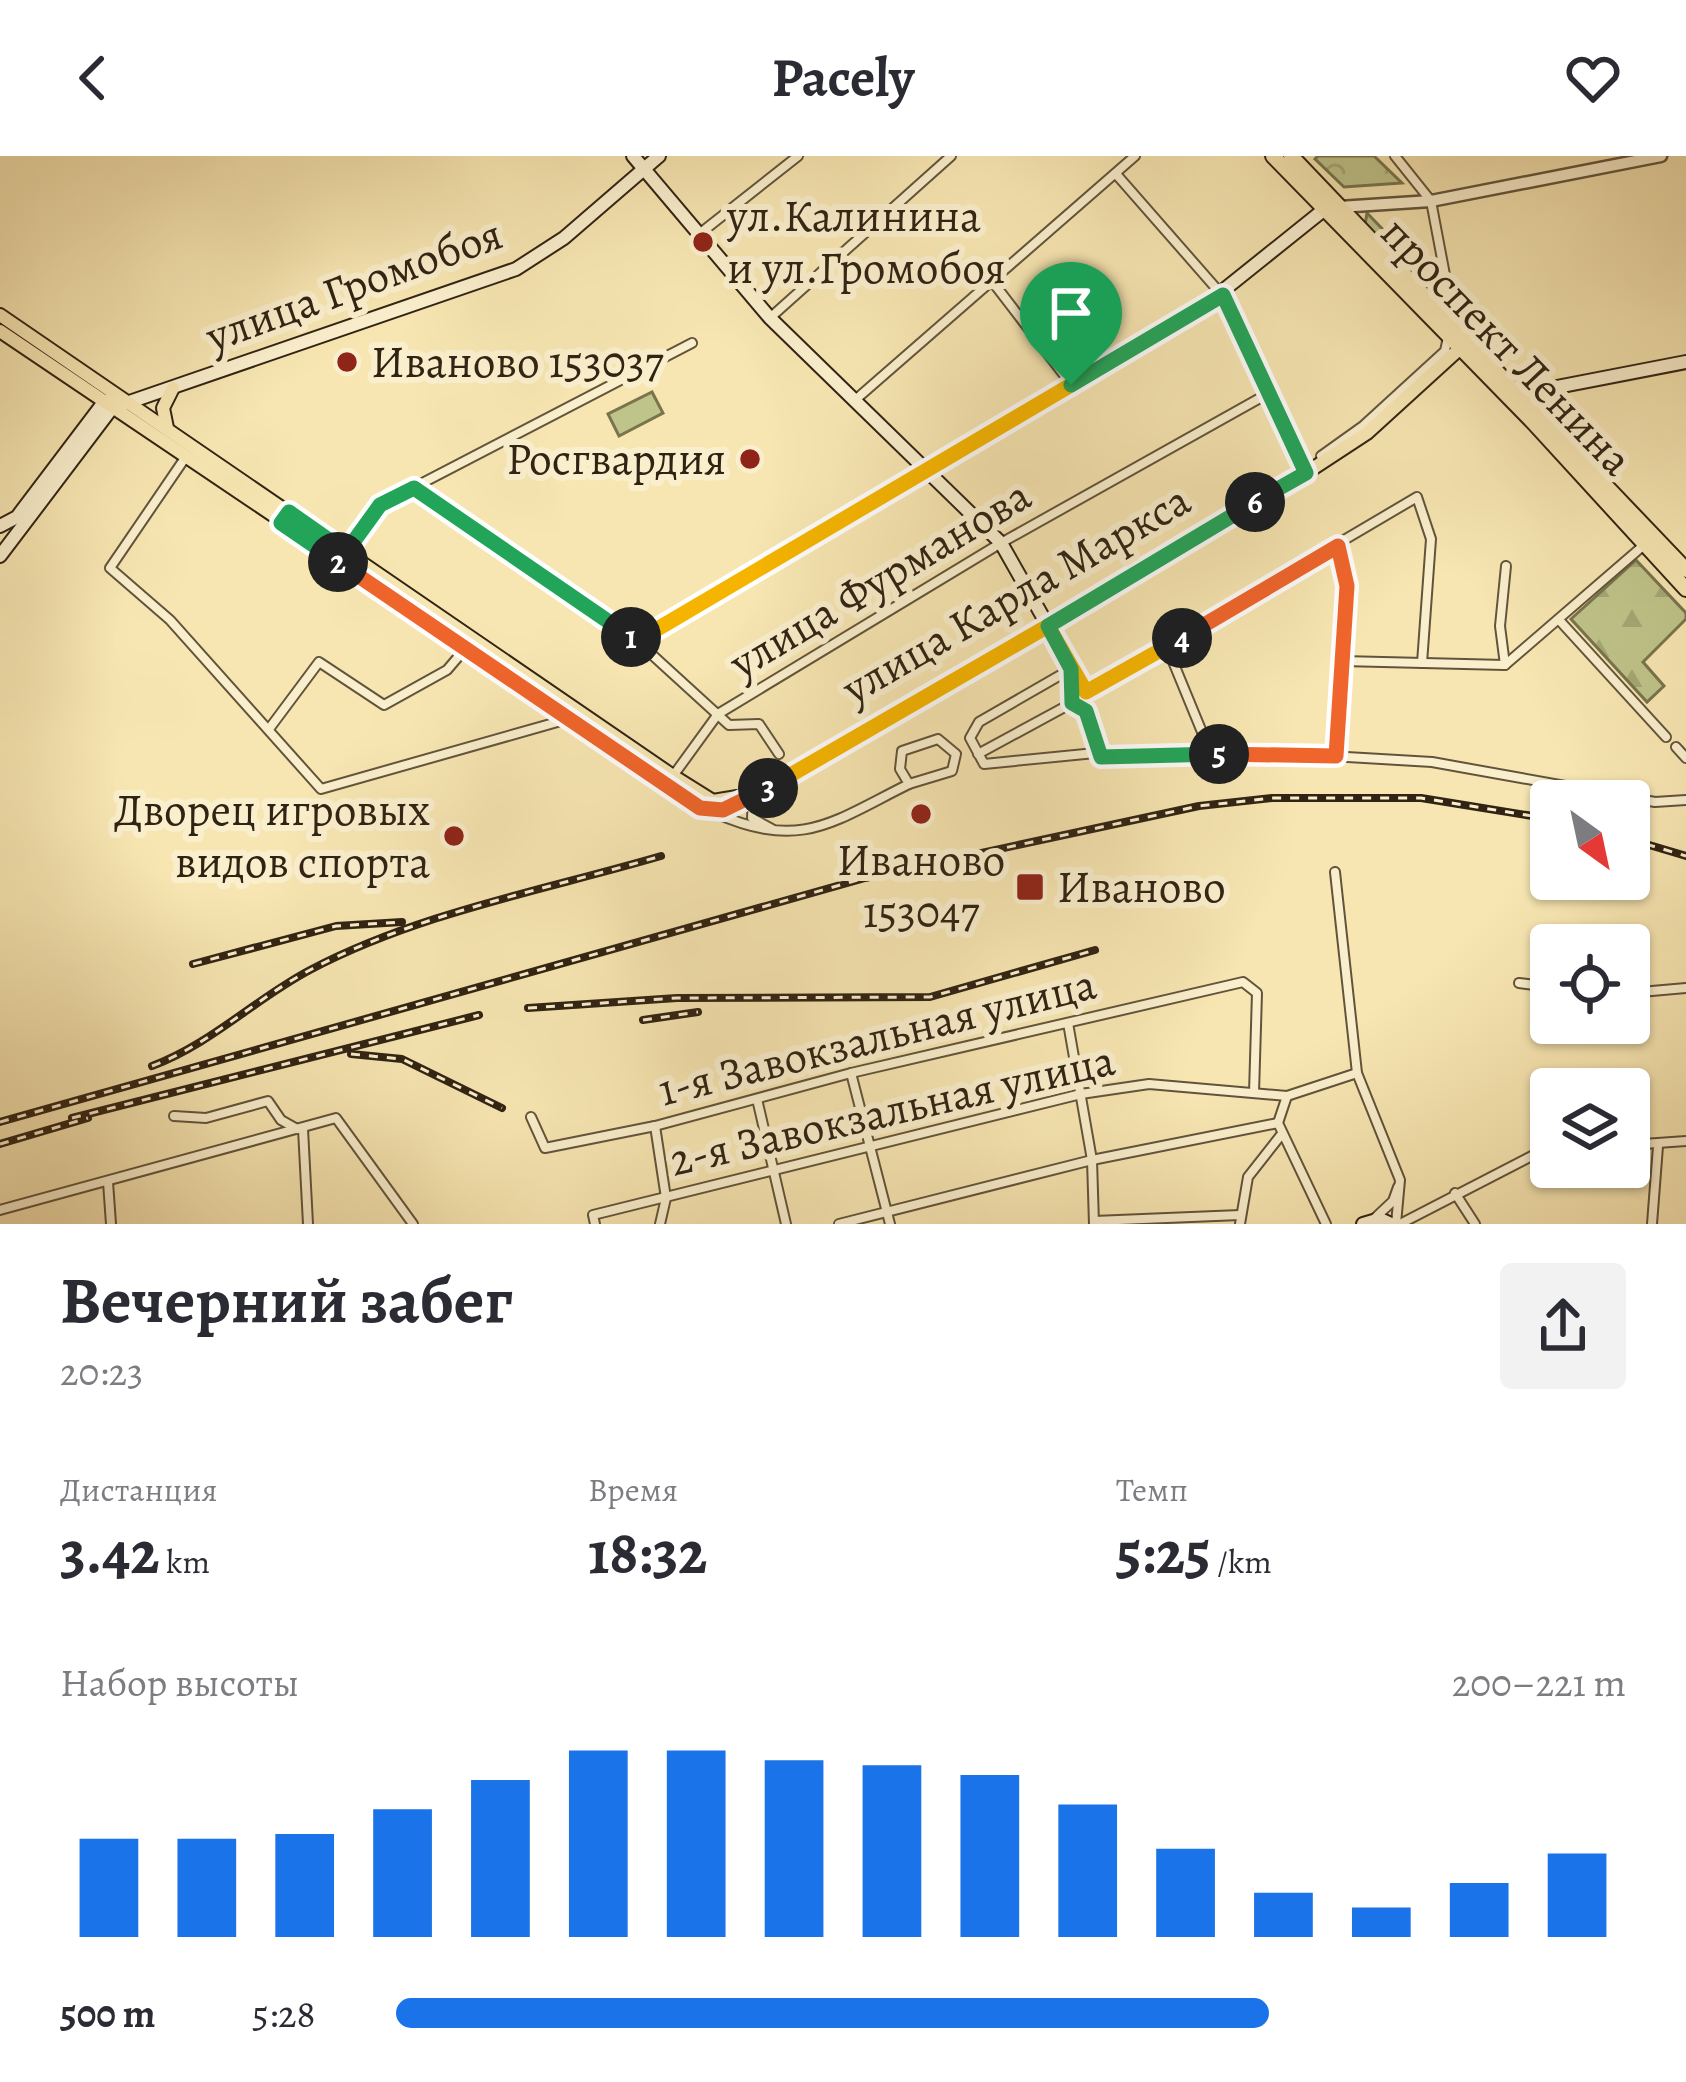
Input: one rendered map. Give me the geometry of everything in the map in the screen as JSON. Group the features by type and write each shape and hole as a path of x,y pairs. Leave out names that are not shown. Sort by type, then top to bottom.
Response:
{"highway":[{"name":"проспект Ленина","path":"1273,156 1448,336 1464,345"},
{"name":"проспект Ленина","path":"1292,156 1447,316 1464,345 1683,577"}],"main road":[{"name":"улица Громобоя","path":"116,403 509,265 560,233 641,161 659,156"},
{"name":"улица Громобоя","path":"116,403 173,388 516,269 564,238 641,161"},
{"path":"641,161 770,318 1001,543 1046,622"},
{"path":"920,469 1223,295 1326,208"},
{"path":"0,315 185,458 346,552 469,644"},
{"path":"0,331 167,429 285,518 716,808"},
{"name":"улица Карла Маркса","path":"716,808 747,798 1367,433 1464,345"},
{"path":"1515,396 1686,362"},
{"path":"167,429 163,408 173,388"},
{"path":"0,526 17,518 116,403"},
{"path":"0,556 116,403"},
{"path":"572,714 716,808"},
{"path":"1368,1222 1396,1224"}],"street":[{"path":"698,235 798,156"},
{"path":"770,318 951,156"},
{"path":"853,402 1135,156"},
{"path":"1395,156 1431,201 1450,296 1447,316"},
{"path":"1326,208 1431,201 1661,156"},
{"path":"1116,173 1223,295 1305,471"},
{"path":"992,281 1071,385"},
{"name":"улица Карла Маркса","path":"1305,471 1445,352 1448,336"},
{"path":"346,552 380,505 692,343"},
{"name":"улица Фурманова","path":"673,776 718,714 1001,543 1269,393"},
{"path":"185,458 110,568 170,620 321,789 572,714"},
{"path":"637,641 920,469"},
{"path":"414,488 637,641 729,725 759,724 778,754"},
{"path":"1086,692 1417,497 1431,539 1423,663"},
{"path":"1342,661 1505,665 1649,540"},
{"path":"1336,756 1347,586 1338,546"},
{"path":"1505,665 1500,626 1506,566"},
{"path":"1560,621 1666,736"},
{"path":"1046,622 1086,692 1096,753 1101,757 1211,754 1432,762 1654,802 1686,800"},
{"path":"269,729 319,662 384,705 447,670 469,644"},
{"path":"1167,647 1211,754"},
{"path":"1071,669 1072,703"},
{"path":"1071,669 979,722 970,738 978,754 993,767 1096,753"},
{"path":"1072,703 1086,711 1092,727"},
{"path":"978,754 1072,703"},
{"path":"716,808 737,823 779,832 842,822 909,784 952,771 957,760 952,747 938,739 902,751 900,769 909,784"},
{"path":"1676,748 1686,758"},
{"path":"737,823 747,798"},
{"path":"747,798 752,818 779,832"},
{"path":"1335,872 1357,1073 1400,1180 1396,1224"},
{"name":"1-я Завокзальная улица","path":"531,1117 544,1148 655,1126 851,1073 1243,982 1256,990 1254,1093"},
{"path":"1519,983 1530,984"},
{"path":"1650,991 1686,988"},
{"path":"1067,1023 1092,1160 1094,1222 1240,1219 1248,1177 1280,1128 1287,1096"},
{"path":"851,1073 890,1224"},
{"name":"2-я Завокзальная улица","path":"595,1224 593,1215 1081,1094 1149,1084 1287,1096 1357,1073"},
{"path":"757,1099 786,1224"},
{"path":"174,1116 206,1118 268,1101 281,1120 301,1129"},
{"path":"0,1210 336,1118 413,1224"},
{"path":"655,1126 666,1198 660,1224"},
{"path":"838,1224 1092,1160 1280,1128"},
{"path":"1280,1128 1326,1224"},
{"path":"301,1129 308,1224"},
{"path":"1650,1145 1686,1141"},
{"path":"1652,1224 1658,1145"},
{"path":"1396,1224 1530,1156"},
{"path":"1368,1222 1393,1201 1400,1180"},
{"path":"108,1182 111,1224"},
{"path":"1455,1193 1475,1224"}],"green space":[{"path":"1374,156 1402,183 1344,187 1315,159"},
{"path":"1367,213 1448,297 1444,304 1365,225"},
{"path":"652,392 663,413 619,436 608,414"},
{"path":"1636,560 1686,613 1686,619 1643,662 1664,686 1647,702 1571,619"}],"railway":[{"path":"0,1122 865,878 1199,806 1272,798 1421,798 1530,816"},
{"path":"1650,845 1686,856"},
{"path":"152,1066 194,1046 290,982 351,950 482,904 661,856"},
{"path":"193,964 336,926 402,922"},
{"path":"528,1008 677,998 930,997 1095,950"},
{"path":"643,1020 698,1012"},
{"path":"72,1118 479,1015"},
{"path":"351,1054 402,1059 502,1108"},
{"path":"0,1144 88,1118"}],"place":[{"name":"ул.Калинина и ул.Громобоя","path":"703,242"},
{"name":"Иваново 153037","path":"347,362"},
{"name":"Росгвардия","path":"750,459"},
{"name":"Иваново 153047","path":"921,814"},
{"name":"Дворец игровых видов спорта","path":"454,836"},
{"name":"Иваново","path":"1030,887"}],"route":[{"path":"1071,385 920,469 637,641 414,488 380,505 346,552 289,512 281,523 671,789 713,812 749,799 1048,626 1086,692 1338,546 1347,586 1336,756 1263,752 1101,757 1096,753 1086,711 1072,703 1076,697 1071,669 1048,626 1306,473 1223,295 1071,385"}]}
